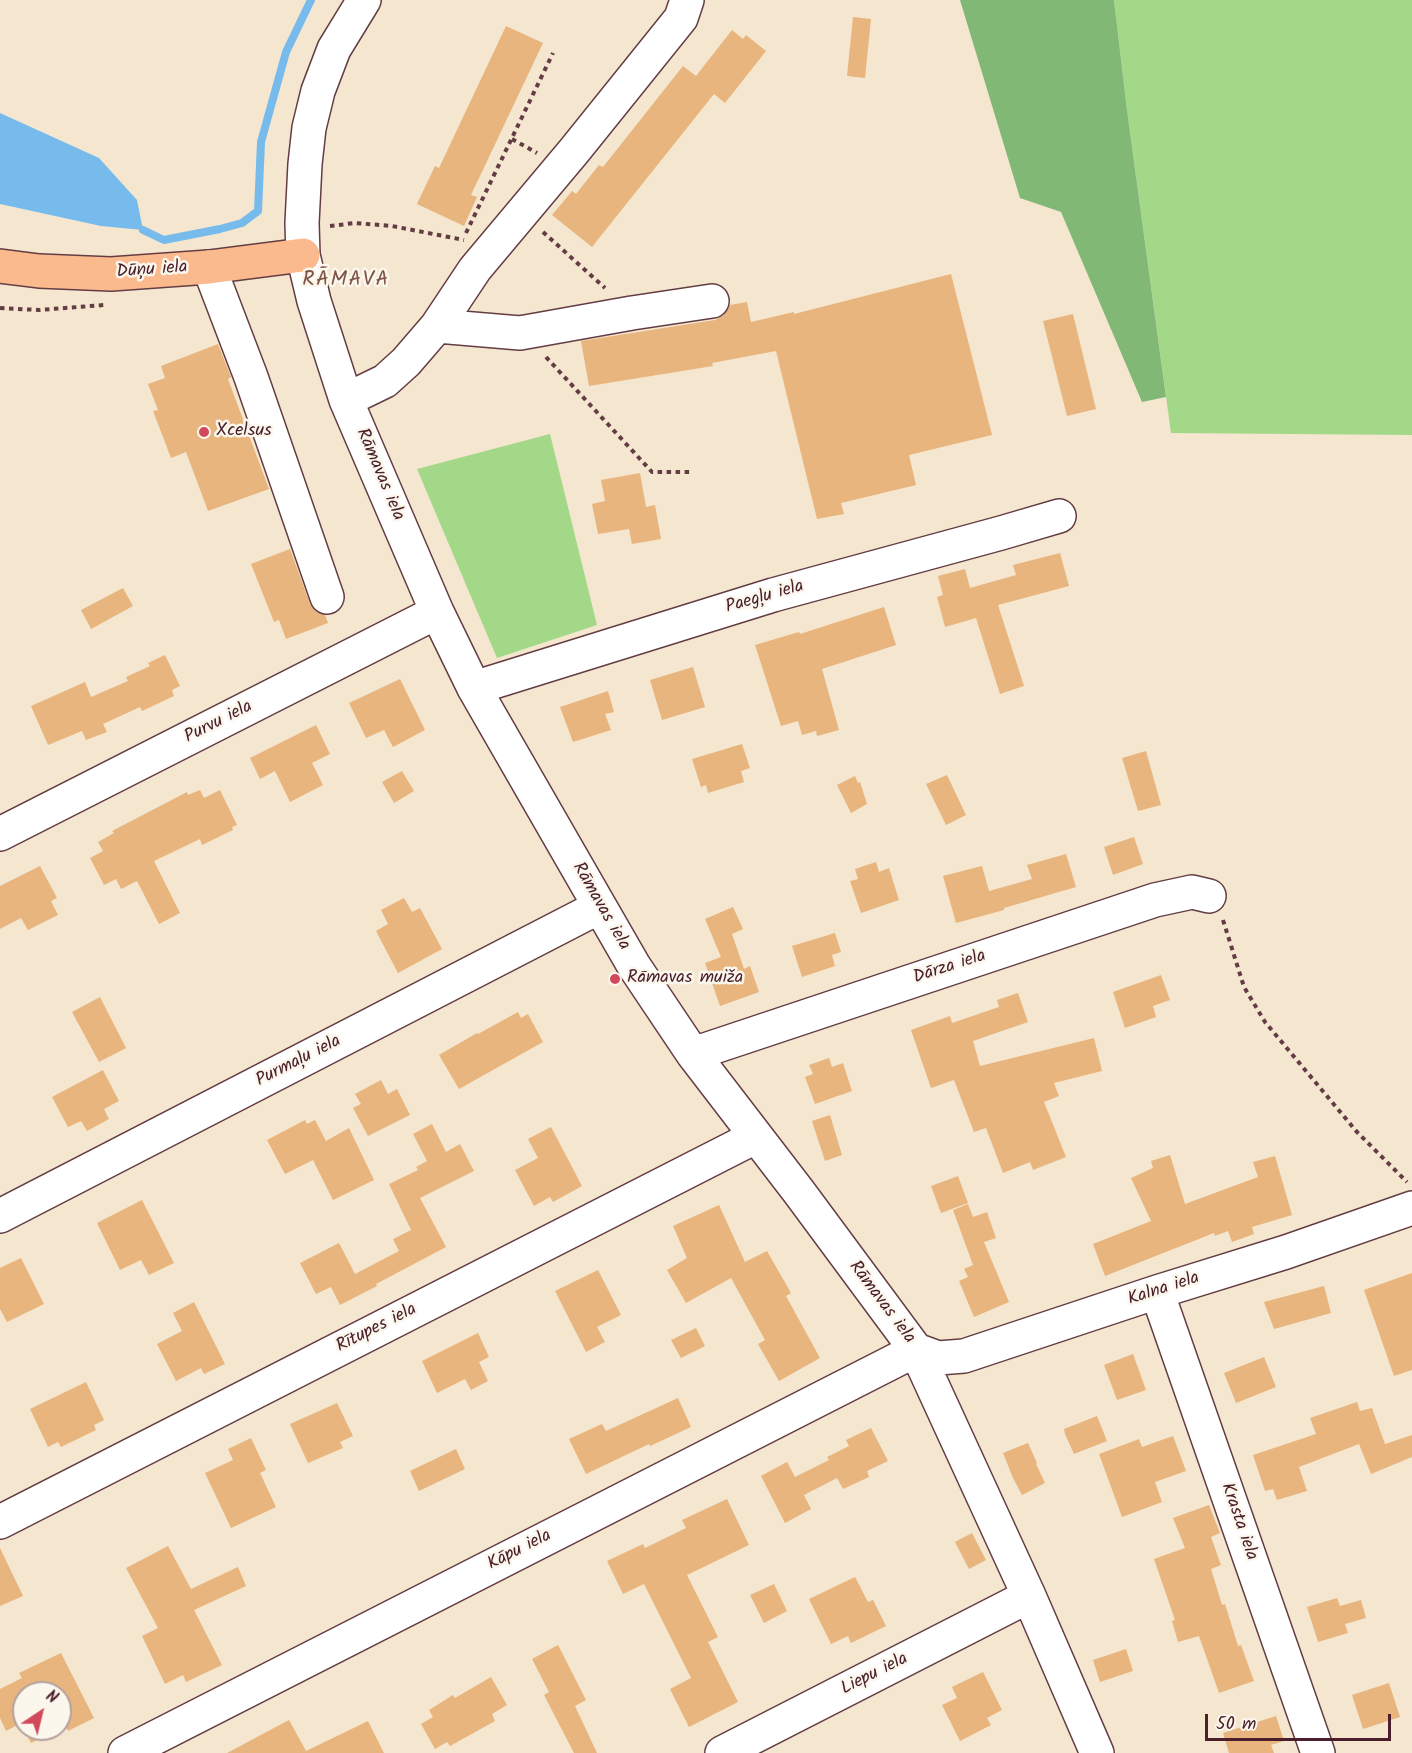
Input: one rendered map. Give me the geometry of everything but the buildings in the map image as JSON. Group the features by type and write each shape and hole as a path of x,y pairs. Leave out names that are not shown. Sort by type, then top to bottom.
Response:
{"main road":[{"name":"Dūņu iela","path":"0,266 39,271 111,274 209,267 303,255"}],"street":[{"name":"Rāmavas iela","path":"364,0 334,49 316,101 309,128 302,223 303,255 314,301 346,400 437,612 474,687 634,966 693,1054 916,1350 1029,1596 1097,1753"},
{"path":"346,400 385,381 406,362 436,326 475,269 475,246 521,213 681,18 687,0"},
{"path":"209,267 256,375 327,597"},
{"path":"436,326 520,333 711,301"},
{"name":"Paegļu iela","path":"474,687 773,595 1059,516"},
{"name":"Purvu iela","path":"0,834 437,612"},
{"name":"Dārza iela","path":"693,1054 1155,900 1192,892 1209,896"},
{"name":"Purmaļu iela","path":"0,1216 599,907"},
{"name":"Rītupes iela","path":"0,1522 755,1137"},
{"name":"Kalna iela","path":"916,1350 938,1358 964,1356 1287,1252 1410,1196"},
{"name":"Krasta iela","path":"1157,1292 1318,1753"},
{"name":"Kāpu iela","path":"125,1753 916,1350"},
{"name":"Liepu iela","path":"722,1753 1029,1596"}],"path":[{"path":"320,228 355,223 392,226 475,246 554,53"},
{"path":"521,213 632,313"},
{"path":"544,354 652,471 692,472"},
{"path":"1209,896 1219,905 1244,987 1266,1022 1357,1132 1404,1178 1410,1196"}],"green space":[{"path":"960,0 1114,0 1166,397 1142,402 1061,212 1020,198"},
{"path":"1114,0 1412,0 1412,435 1171,433"},
{"path":"550,434 597,625 497,658 417,469"}],"water":[{"path":"0,113 99,158 137,200 143,230 101,226 0,204"}],"waterway":[{"path":"143,230 164,240 242,223 258,211 261,142 286,52 311,0"}],"place":[{"name":"Xcelsus","path":"204,432"},
{"name":"Rāmavas muiža","path":"615,979"}],"district":[{"name":"RĀMAVA","path":"346,281"}]}
